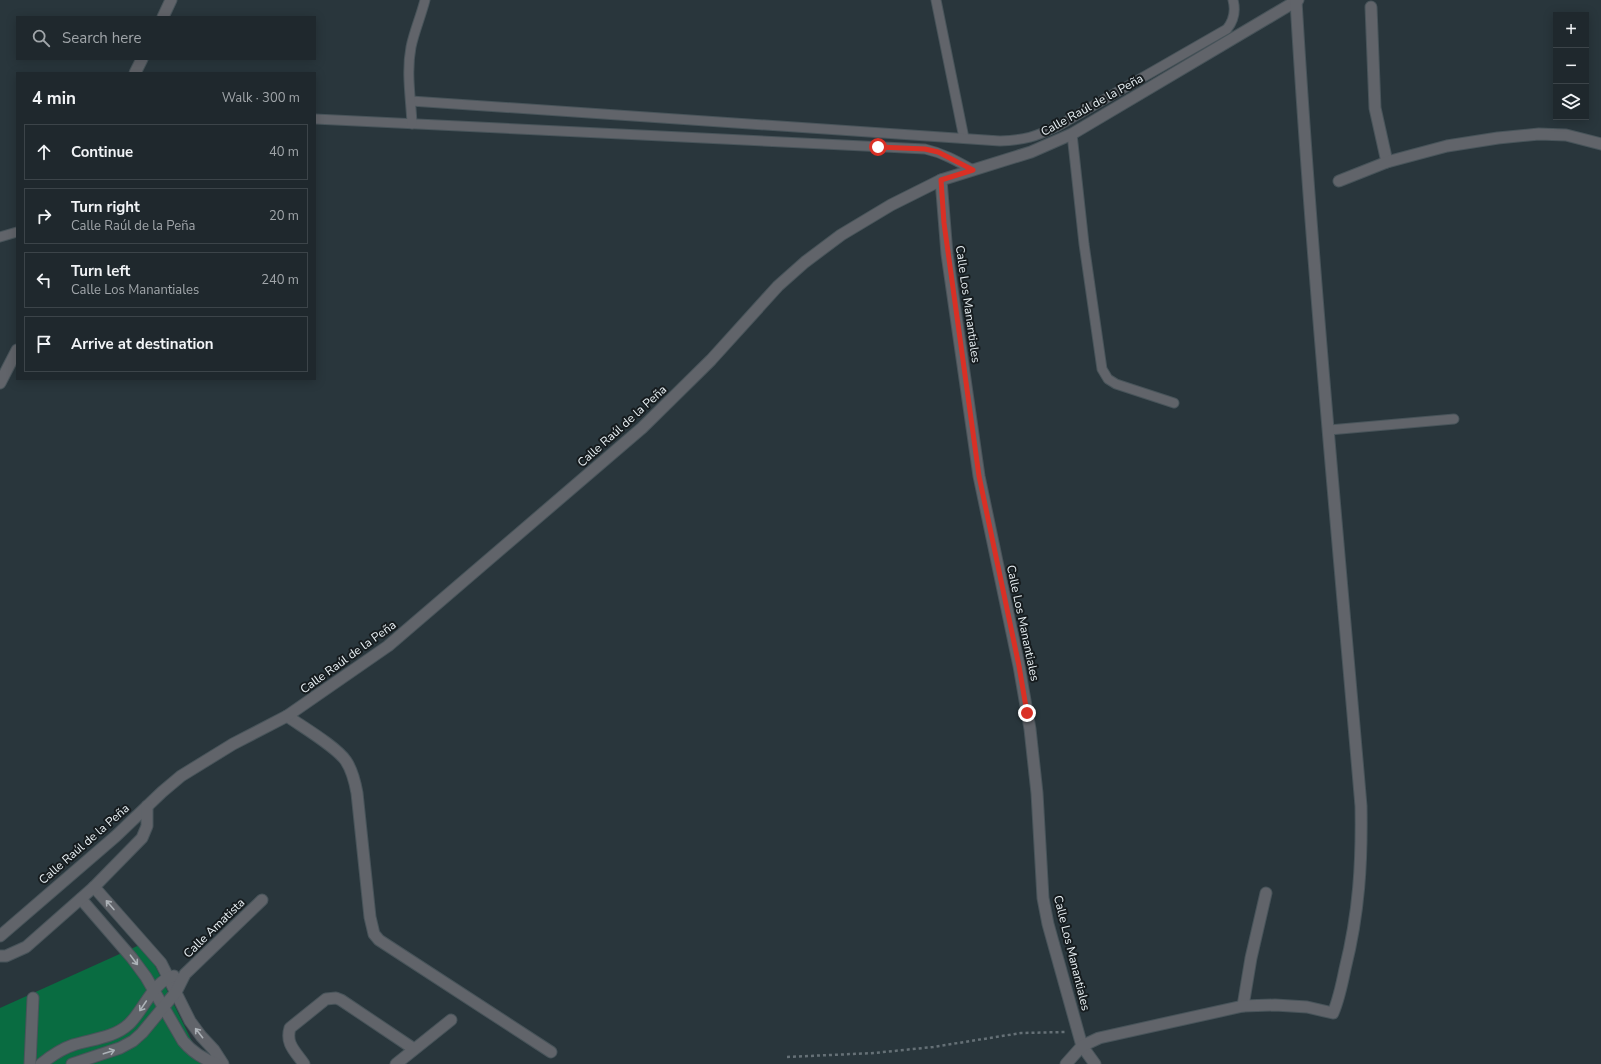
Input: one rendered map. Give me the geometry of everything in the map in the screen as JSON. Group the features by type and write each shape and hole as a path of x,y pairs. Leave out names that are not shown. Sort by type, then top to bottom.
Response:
{"street":[{"path":"163,16 169,1"},
{"name":"Calle Raúl de la Peña","path":"0,936 100,850 180,776 203,761 287,716 388,646 642,428 711,360 778,286 805,262 841,235 891,205 941,180 1031,152 1072,134 1297,1"},
{"path":"1066,1064 1082,1046 1099,1038 1243,1006 1307,1007 1333,1014 1352,940 1357,910 1362,847 1361,806 1306,164 1297,1"},
{"path":"1372,7 1375,108 1387,162"},
{"path":"136,72 142,60"},
{"path":"1339,181 1387,162 1447,146 1539,134 1566,135 1601,144"},
{"name":"Calle Los Manantiales","path":"941,180 948,254 979,476 1019,666 1030,729 1037,794 1043,898 1048,924 1082,1046 1095,1064"},
{"path":"0,383 16,352"},
{"path":"287,716 336,750 346,760 353,776 357,793 370,917 374,934 379,940 551,1052"},
{"path":"0,956 6,956 26,947 94,887 142,838 147,826 147,806"},
{"path":"94,887 161,963 190,1021 214,1050 223,1064"},
{"path":"1243,1006 1251,958 1266,893"},
{"path":"81,899 132,958 154,990 163,1008 190,1050 206,1060 217,1064"},
{"name":"Calle Amatista","path":"72,1064 120,1048 133,1041 142,1033 176,992 185,974 262,900"},
{"path":"116,939 129,927"},
{"name":"Calle Amatista","path":"169,977 185,974"},
{"path":"41,1064 56,1052 72,1045 121,1030 137,1016 154,990 169,977"},
{"path":"30,1064 34,998"},
{"path":"303,1064 289,1043 288,1034 290,1028 326,999 332,998 341,1000 414,1049"},
{"path":"396,1064 451,1020"}],"lane":[{"path":"412,124 408,76 410,54 425,0"},
{"path":"936,0 964,138"},
{"path":"411,101 1000,141 1021,140 1036,136 1058,126 1227,29 1232,22 1234,15 1233,0"},
{"path":"316,119 925,149 950,157 973,170"},
{"path":"1072,134 1084,244 1102,369 1108,379 1116,384 1174,403"},
{"path":"0,237 16,232"},
{"path":"1329,430 1454,419"}],"path":[{"path":"787,1057 874,1053 933,1047 1021,1032 1079,1031"}],"green space":[{"path":"144,943 203,1064 0,1064 0,1008"}],"route":[{"path":"878,147 925,149 938,152 973,170 941,180 944,223 979,476 1019,666 1027,713"}]}
